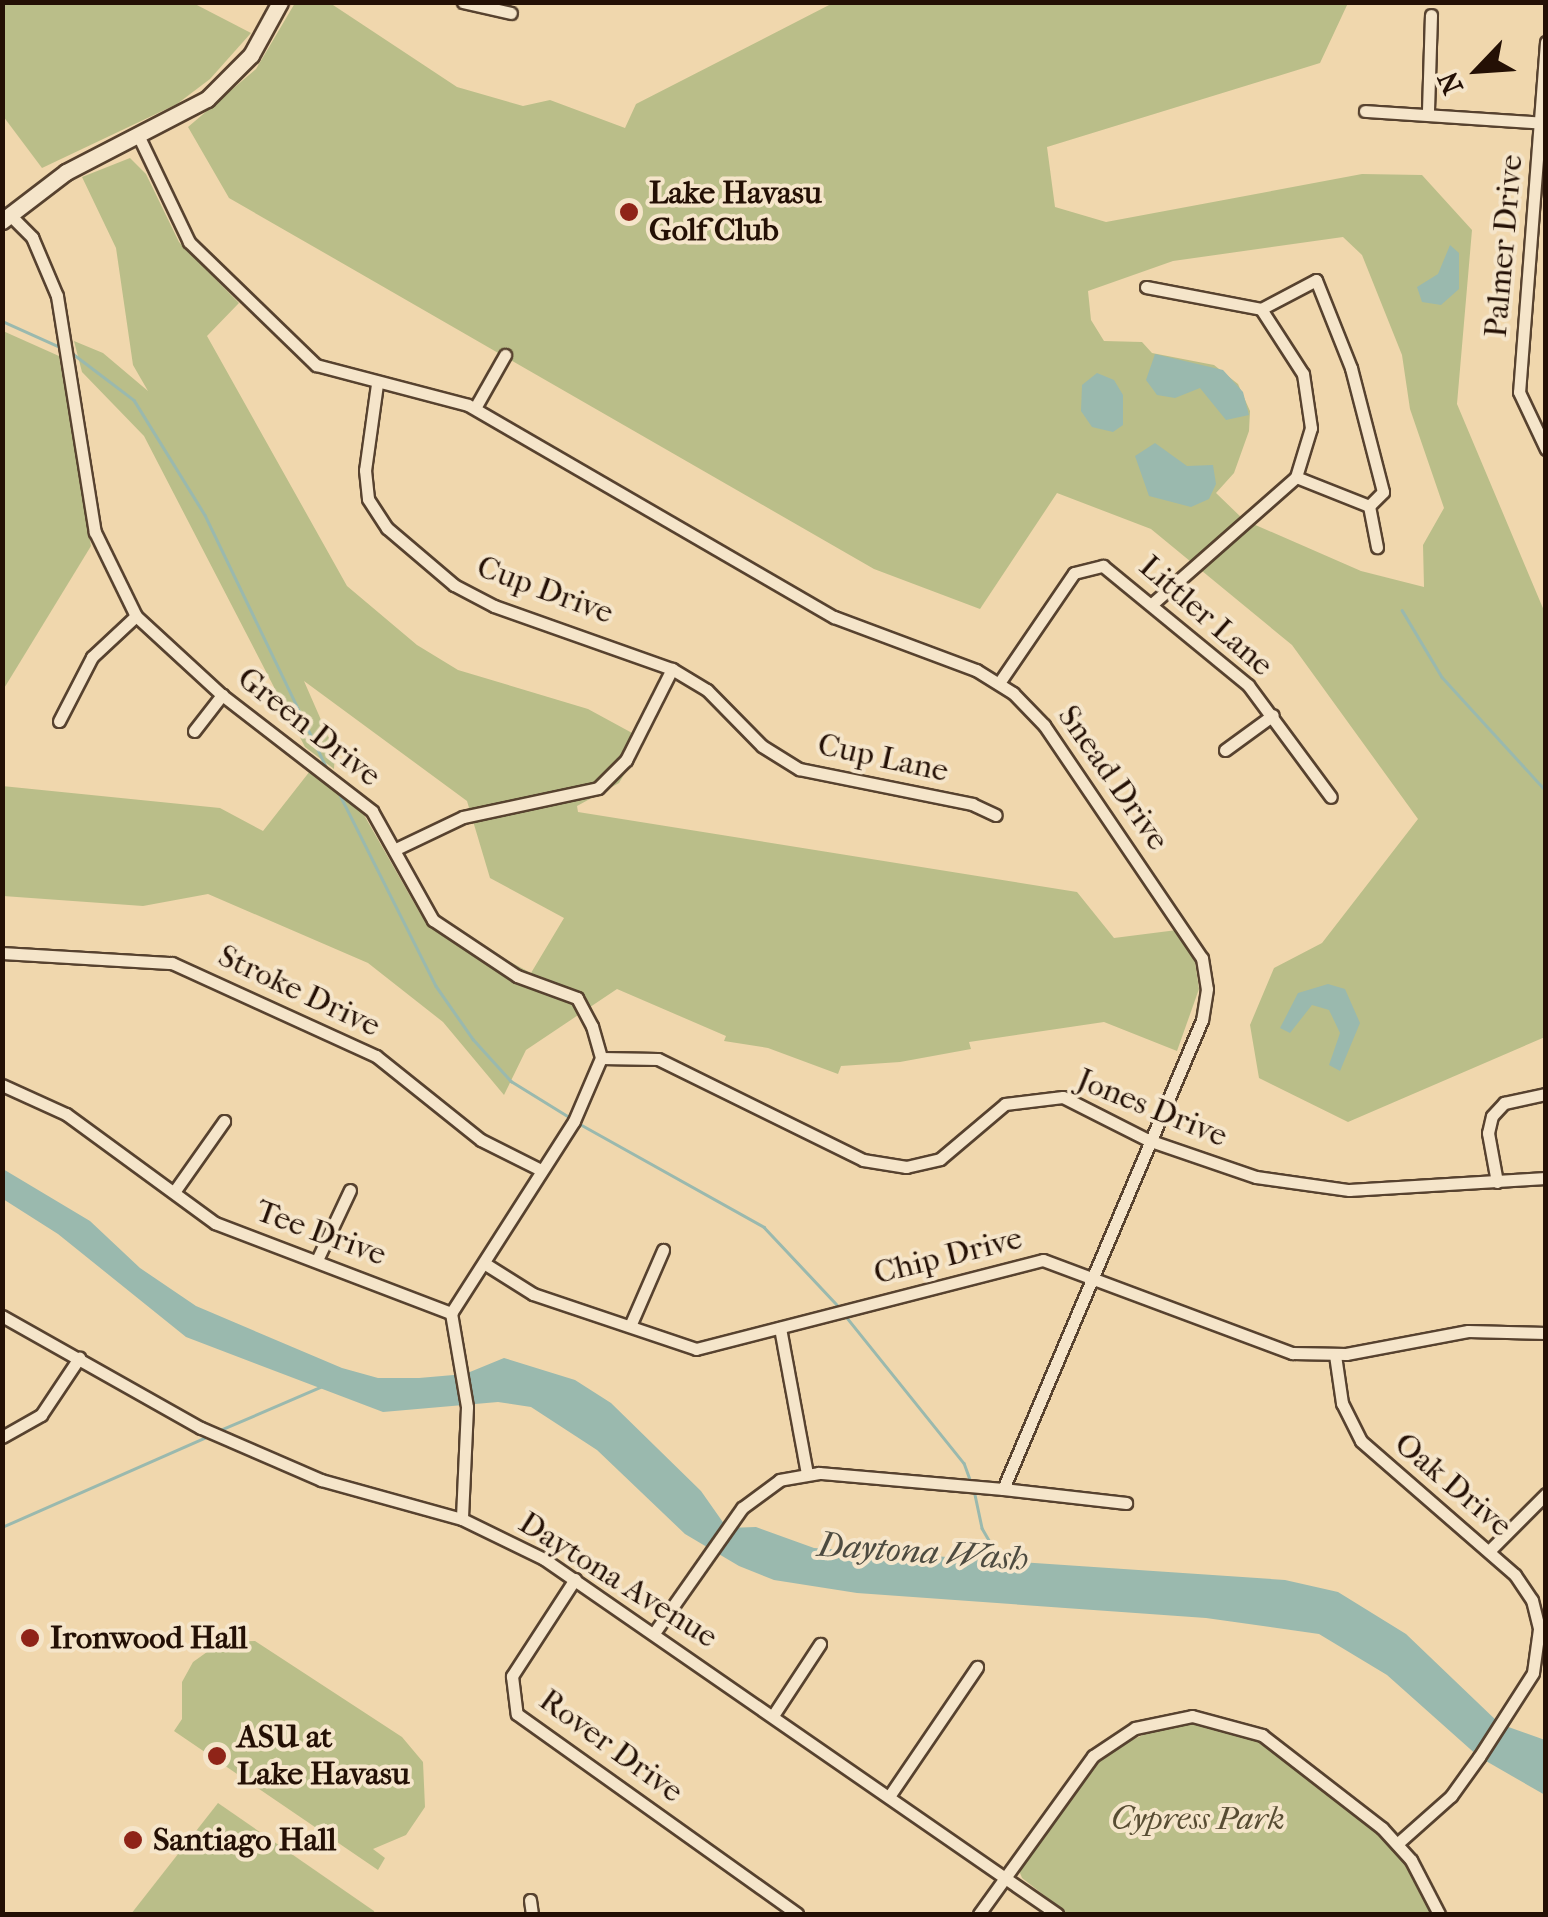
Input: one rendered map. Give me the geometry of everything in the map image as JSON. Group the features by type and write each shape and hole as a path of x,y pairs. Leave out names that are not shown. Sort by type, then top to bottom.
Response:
{"main road":[{"path":"6,218 66,172 179,118 231,78 262,40 280,2"}],"street":[{"path":"463,2 511,13"},
{"path":"1428,110 1432,15"},
{"name":"Palmer Drive","path":"1546,42 1544,123 1518,392 1546,449"},
{"path":"1365,111 1428,110 1544,123"},
{"name":"Snead Drive","path":"139,137 195,248 299,353 335,374 434,393 475,408 834,617 1000,683 1044,725 1202,958 1207,989 1202,1020 1148,1140 1004,1489"},
{"name":"Green Drive","path":"6,218 32,236 56,296 95,532 136,616 222,695 347,788 398,848 434,920 517,976 577,998 601,1058"},
{"path":"1146,287 1261,309 1316,280 1352,368 1382,492 1369,506"},
{"path":"1152,604 1296,478 1310,428 1303,374 1261,309"},
{"path":"475,408 506,354"},
{"name":"Cup Drive","path":"377,384 365,481 387,528 483,602 672,669"},
{"path":"1296,478 1369,506"},
{"path":"1369,506 1377,546"},
{"name":"Littler Lane","path":"1000,683 1082,567 1108,568 1234,672 1272,715 1331,797"},
{"path":"58,721 92,657 136,616"},
{"path":"398,848 463,817 580,795 604,784 626,760 672,669"},
{"name":"Cup Lane","path":"672,669 707,690 762,746 799,769 972,804 996,815"},
{"path":"194,731 222,695"},
{"path":"1225,750 1272,715"},
{"name":"Stroke Drive","path":"2,952 172,963 376,1056 481,1140 539,1169"},
{"path":"462,1519 467,1407 451,1314 487,1265 539,1169 574,1121 601,1058"},
{"name":"Jones Drive","path":"601,1058 658,1060 863,1160 906,1166 940,1159 1005,1104 1064,1097 1148,1140 1256,1178 1349,1190 1546,1178"},
{"name":"Tee Drive","path":"2,1085 66,1114 215,1223 318,1258 451,1314"},
{"path":"1497,1182 1488,1132 1492,1116 1504,1103 1546,1094"},
{"path":"174,1192 224,1121"},
{"path":"318,1258 350,1190"},
{"path":"630,1326 663,1250"},
{"name":"Chip Drive","path":"487,1265 533,1294 696,1349 1033,1261 1094,1276 1257,1345 1335,1355 1468,1331 1546,1332"},
{"name":"Daytona Avenue","path":"2,1316 202,1428 321,1480 462,1519 576,1579 1007,1876 1056,1914"},
{"path":"780,1328 807,1473"},
{"name":"Oak Drive","path":"1335,1355 1342,1403 1361,1441 1489,1551 1532,1600 1540,1636 1535,1666 1462,1782 1398,1843"},
{"path":"2,1437 41,1415 78,1358"},
{"path":"654,1633 748,1502 773,1483 807,1473 1126,1503"},
{"path":"1489,1551 1546,1494"},
{"name":"Rover Drive","path":"576,1579 514,1672 510,1694 517,1714 796,1914"},
{"path":"774,1714 820,1644"},
{"path":"890,1795 977,1668"},
{"path":"979,1914 1093,1756 1129,1731 1178,1717 1214,1718 1262,1734 1398,1843 1439,1914"},
{"path":"530,1900 532,1914"}],"green space":[{"path":"3,2 193,3 251,33 210,79 177,104 42,168 3,116"},
{"path":"295,3 333,5 457,87 523,106 550,100 625,128 636,104 833,3 1348,3 1320,63 1047,147 1055,207 1106,222 1362,174 1422,175 1472,230 1457,404 1545,613 1545,1037 1348,1122 1259,1078 1250,1025 1274,968 1322,943 1418,819 1292,645 1151,529 1057,493 980,609 874,569 229,198 188,127 256,69","holes":["1343,237 1362,255 1402,355 1410,409 1444,508 1423,545 1424,587 1361,571 1244,520 1216,493 1234,473 1249,431 1250,411 1238,384 1214,365 1152,353 1142,342 1104,341 1091,320 1088,291 1173,261"]},
{"path":"130,158 146,174 179,242 239,303 207,336 347,586 417,645 458,670 588,709 645,740 619,783 577,806 578,812 1077,892 1114,938 1177,930 1195,961 1199,989 1177,1051 1104,1022 969,1042 971,1049 900,1062 841,1066 838,1074 768,1048 724,1041 726,1036 617,989 526,1050 504,1095 443,1022 368,963 208,894 143,906 3,896 2,786 220,808 263,831 310,771 364,815 421,915 531,973 564,918 490,878 467,801 304,681 335,752 334,769 305,747 144,436 82,372 74,341 103,353 148,391 133,365 116,248 82,177"},
{"path":"3,331 59,356 91,546 3,690"},
{"path":"255,1641 402,1737 423,1762 425,1807 406,1835 373,1849 385,1858 378,1870 174,1731 182,1719 182,1682 193,1662 221,1642"},
{"name":"Cypress Park","path":"1199,1721 1264,1744 1360,1816 1406,1863 1432,1914 1068,1914 1022,1878 1018,1868 1101,1754 1165,1725"},
{"path":"218,1803 374,1911 375,1914 131,1914"}],"water":[{"path":"1450,245 1459,253 1459,289 1441,305 1422,302 1417,287 1438,274"},
{"path":"1155,354 1223,370 1243,392 1249,415 1226,420 1200,388 1175,398 1157,395 1146,380"},
{"path":"1097,373 1114,380 1123,395 1123,425 1113,432 1092,427 1081,411 1082,385"},
{"path":"1155,443 1187,466 1213,465 1216,484 1209,499 1191,507 1149,496 1135,456"},
{"path":"1328,984 1345,989 1360,1023 1340,1071 1329,1065 1340,1033 1329,1010 1312,1005 1290,1033 1280,1028 1298,993"},
{"path":"3,1169 90,1221 140,1268 196,1306 342,1368 378,1378 419,1378 465,1374 504,1358 575,1380 611,1403 701,1491 727,1528 756,1527 814,1548 1285,1580 1338,1592 1406,1634 1500,1724 1545,1740 1545,1795 1479,1757 1387,1675 1319,1634 1206,1618 857,1593 774,1580 739,1566 685,1534 597,1450 531,1407 498,1402 383,1412 186,1337 58,1234 3,1199"}],"waterway":[{"path":"2,321 60,347"},
{"path":"72,353 134,400 205,515 328,771"},
{"path":"1402,610 1442,677 1546,791"},
{"path":"338,791 436,986 473,1039 511,1081 569,1117"},
{"path":"580,1124 764,1227 839,1307"},
{"path":"844,1314 964,1463 971,1482"},
{"path":"218,1431 320,1387"},
{"path":"2,1527 211,1435"},
{"name":"Daytona Wash","path":"974,1490 982,1528 1001,1561"}],"place":[{"name":"Lake Havasu Golf Club","path":"629,212"},
{"name":"Ironwood Hall","path":"30,1638"},
{"name":"ASU at Lake Havasu","path":"217,1756"},
{"name":"Santiago Hall","path":"133,1840"}]}
